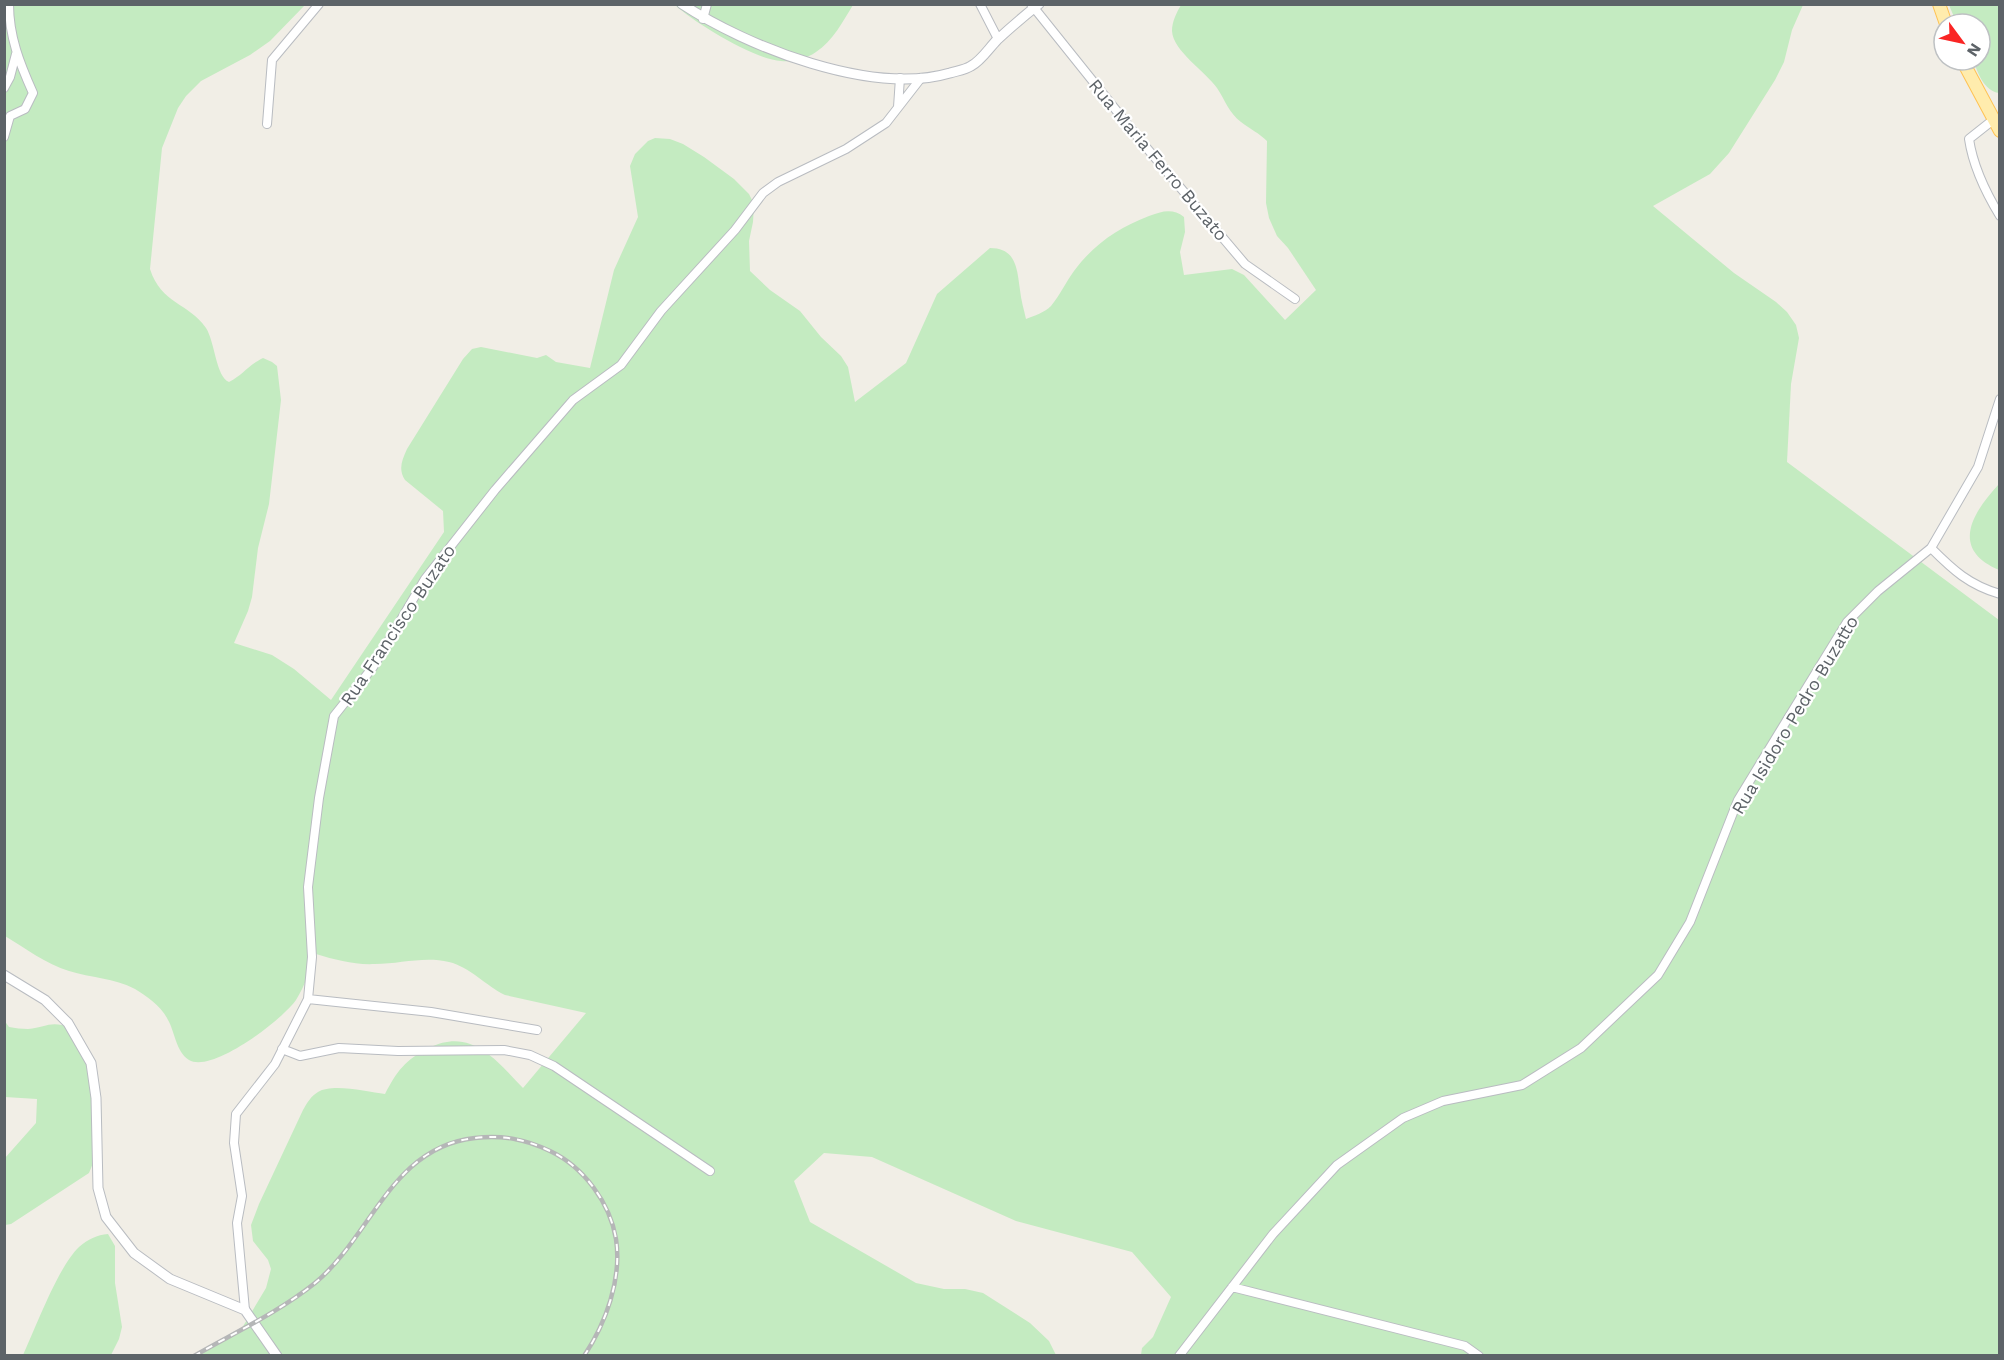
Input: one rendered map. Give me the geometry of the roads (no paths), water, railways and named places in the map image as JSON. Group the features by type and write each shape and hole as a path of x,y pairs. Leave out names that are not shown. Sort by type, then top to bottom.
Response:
{"main road":[{"path":"1968,72 1996,126"}],"street":[{"path":"4,137 7,114 25,109 33,93 16,54 9,21 9,4"},
{"path":"267,124 272,60 319,4"},
{"path":"682,4 703,19 776,52 835,71 900,78 932,78 972,66 1035,6"},
{"path":"703,19 707,4"},
{"path":"980,4 998,39"},
{"name":"Rua Maria Ferro Buzato","path":"1035,6 1140,141 1245,264 1294,299"},
{"path":"4,88 10,77 16,54"},
{"path":"898,107 900,78"},
{"name":"Rua Francisco Buzato","path":"244,1310 237,1223 242,1196 234,1143 236,1113 275,1064 308,999 312,957 308,887 319,798 334,716 373,667 425,579 495,490 573,400 621,365 661,311 735,230 763,193 778,182 846,149 886,123 921,78"},
{"path":"1996,126 1969,139 1971,154 1991,203 2000,216"},
{"name":"Rua Isidoro Pedro Buzatto","path":"1179,1356 1273,1234 1337,1165 1402,1118 1443,1101 1522,1085 1581,1048 1658,975 1690,922 1738,800 1847,622 1878,591 1931,548 1978,467 2000,399"},
{"path":"1931,548 1954,571 1973,585 2000,594"},
{"path":"4,975 45,1000 68,1023 91,1064 96,1098 98,1188 106,1217 134,1253 170,1279 244,1310 278,1356"},
{"path":"308,999 431,1012 537,1030"},
{"path":"282,1049 300,1056 339,1048 398,1051 504,1050 530,1055 554,1066 710,1171"},
{"path":"1232,1287 1465,1346 1479,1356"}],"railway":[{"path":"194,1356 271,1313 315,1283 335,1264 402,1175 423,1158 446,1145 475,1138 495,1137 532,1143 562,1158 584,1176 608,1212 616,1239 617,1270 611,1300 584,1356"}]}
